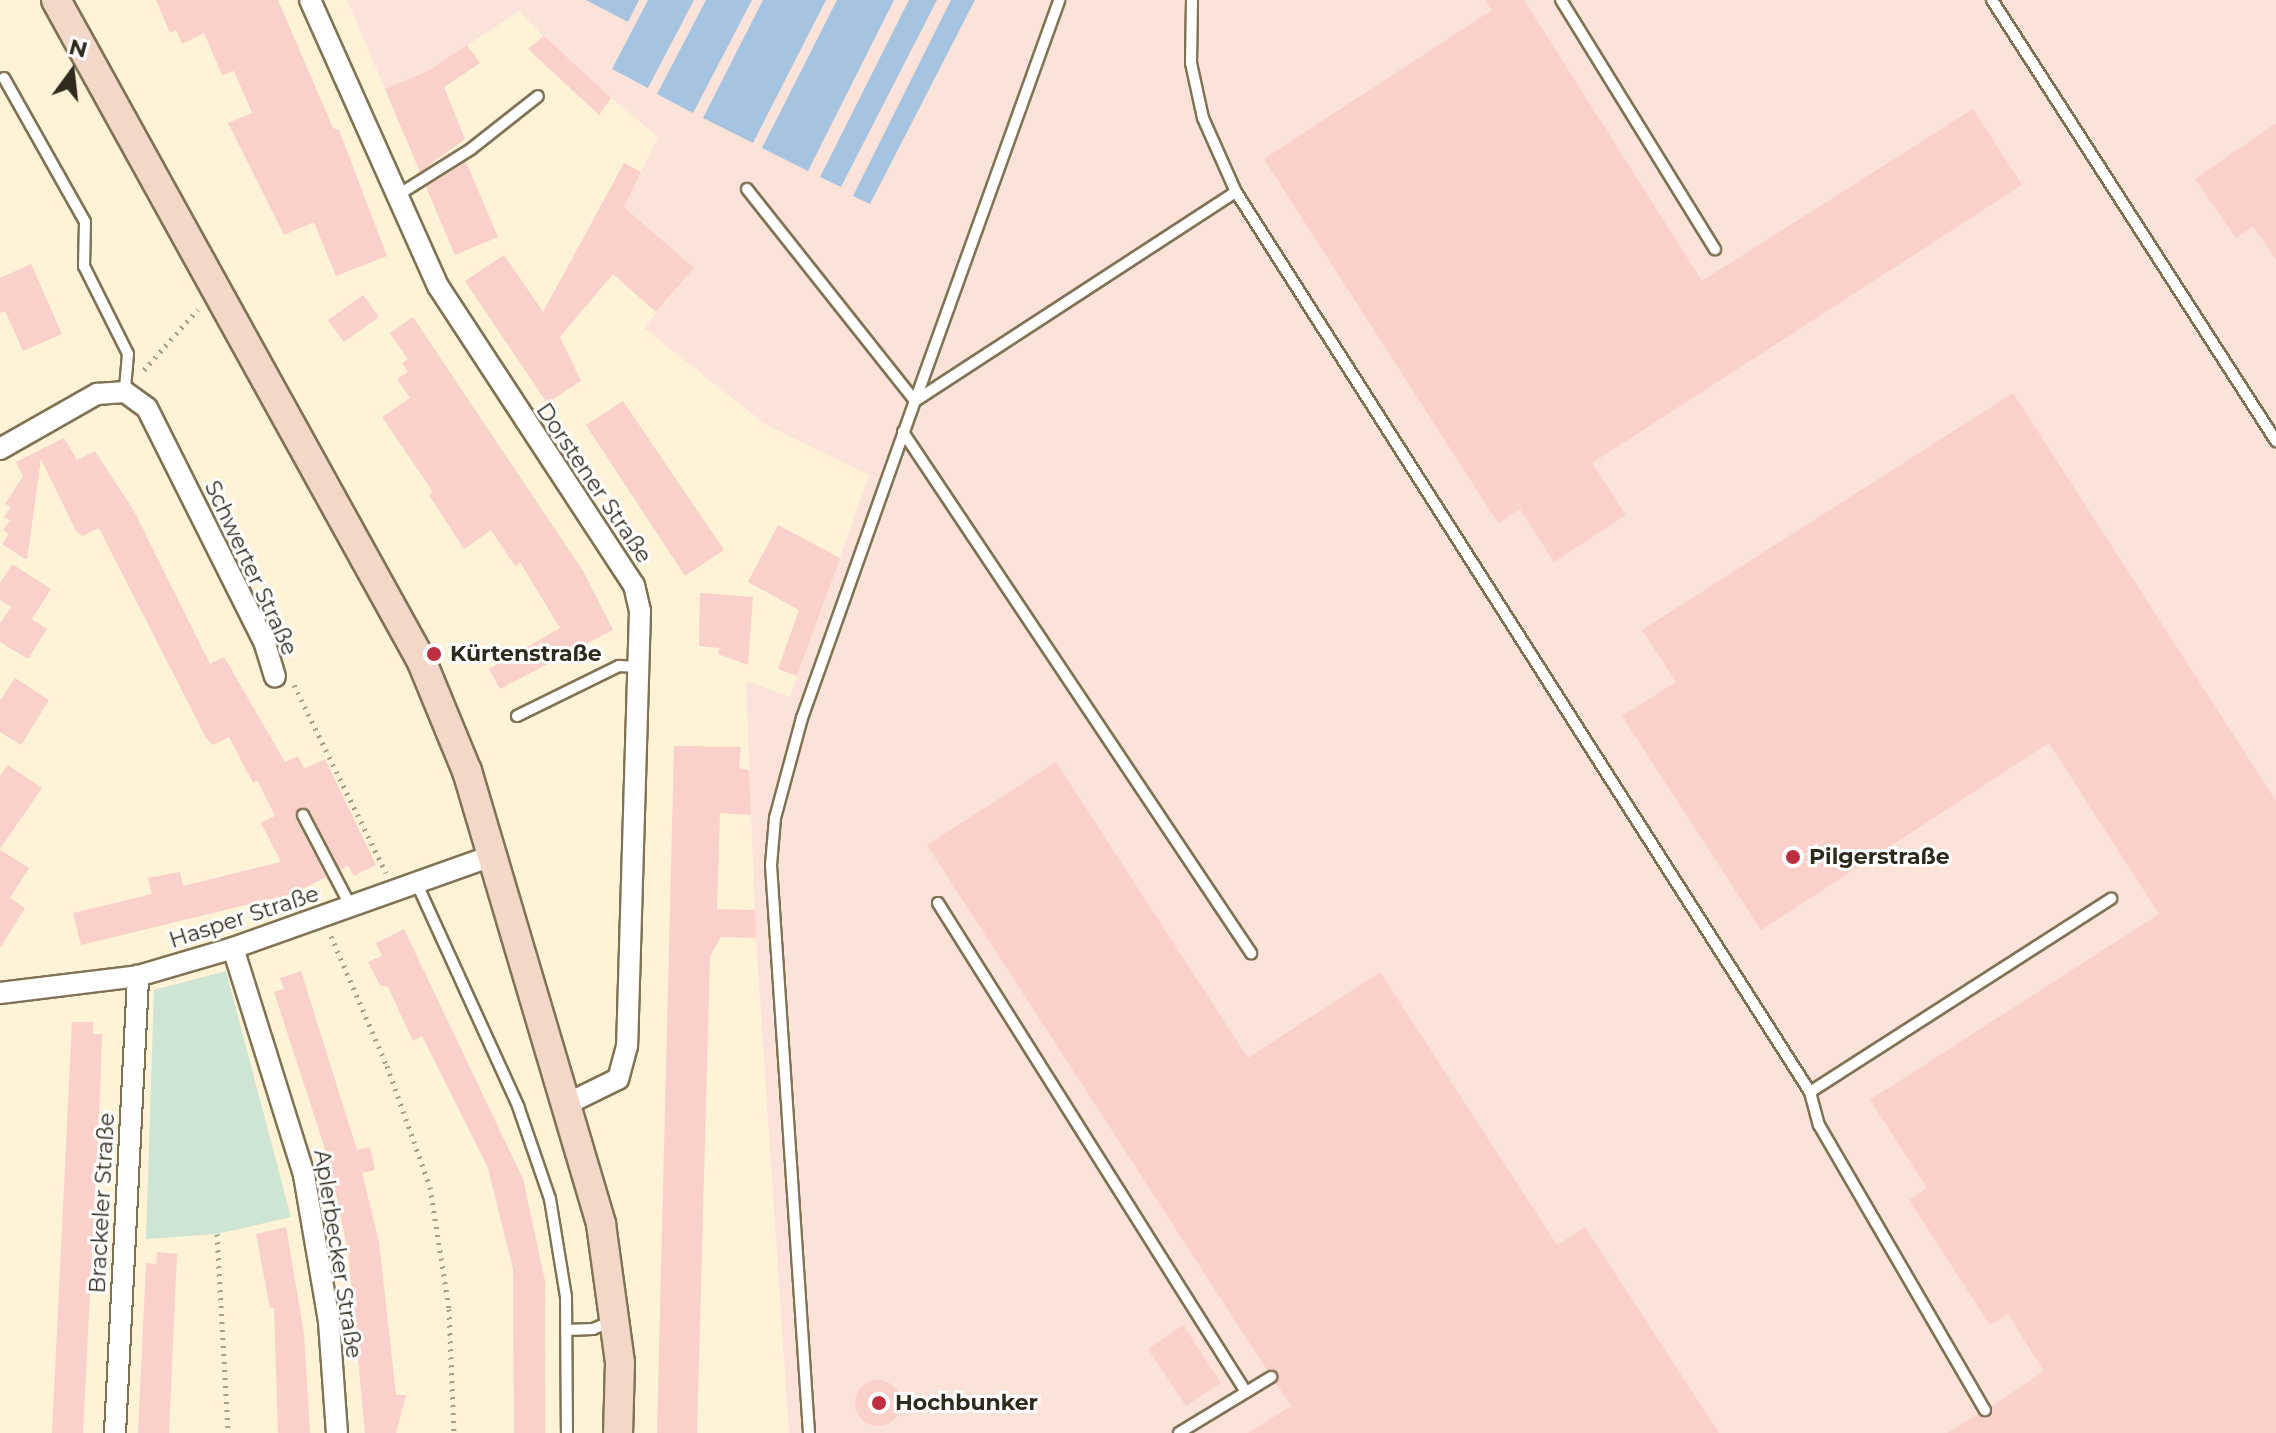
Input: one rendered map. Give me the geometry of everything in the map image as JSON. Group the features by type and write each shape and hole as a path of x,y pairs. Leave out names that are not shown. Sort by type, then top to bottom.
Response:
{"main road":[{"path":"56,0 422,662 494,855 601,1224 616,1319 618,1433"}],"street":[{"name":"Dorstener Straße","path":"310,0 438,286 480,356 634,585 640,611 627,1046 618,1079 567,1104"},
{"path":"0,449 97,394 125,392"},
{"name":"Schwerter Straße","path":"125,392 147,408 265,644 275,676"},
{"name":"Hasper Straße","path":"0,993 138,976 233,948 494,855"},
{"name":"Aplerbecker Straße","path":"233,948 304,1175 329,1322 337,1433"},
{"name":"Brackeler Straße","path":"115,1433 138,976"}],"lane":[{"path":"809,1433 771,865 775,818 802,718 1059,0"},
{"path":"1192,0 1191,63 1203,118 1236,192 1810,1092 1819,1125 1985,1410"},
{"path":"1561,0 1715,249"},
{"path":"1992,0 2276,441"},
{"path":"4,78 85,222 84,266 128,354 125,392"},
{"path":"398,195 471,149 538,96"},
{"path":"747,189 915,401"},
{"path":"915,401 1236,192"},
{"path":"903,432 1251,953"},
{"path":"517,716 619,666 638,667"},
{"path":"303,815 351,907"},
{"path":"417,884 536,1156 560,1240 567,1330 567,1433"},
{"path":"1810,1092 2111,899"},
{"path":"938,903 1246,1392"},
{"path":"567,1330 593,1329 616,1319"},
{"path":"1179,1433 1271,1377"}],"path":[{"path":"125,392 205,301"},
{"name":"Schwerter Straße","path":"275,676 294,685 396,892"},
{"path":"322,917 393,1080 430,1187 449,1309 454,1433"},
{"path":"217,1234 228,1433"}],"shaded area":[{"path":"347,0 2276,0 2276,1433 789,1433 756,938 746,681 790,697 869,475 765,424 644,328 694,268 624,207 658,137 565,59 519,11 429,71 385,89"}],"green space":[{"path":"226,971 291,1217 217,1234 146,1239 154,990"}],"water":[{"path":"586,0 639,0 628,22"},
{"path":"648,0 694,0 648,88 612,69"},
{"path":"706,0 752,0 693,113 657,94"},
{"path":"763,0 826,0 753,143 703,118"},
{"path":"837,0 894,0 808,171 762,148"},
{"path":"909,0 937,0 841,187 820,177"},
{"path":"951,0 975,0 870,204 853,196"}],"building":[{"path":"156,0 278,0 333,128 339,130 387,256 336,276 314,222 284,235 228,123 252,113 234,71 222,75 204,33 182,44 176,30 170,33"},
{"path":"1485,0 1524,0 1702,281 1973,109 2022,185 1592,463 1626,515 1554,562 1520,509 1498,523 1264,159 1492,10"},
{"path":"544,36 611,98 599,115 528,49"},
{"path":"467,45 480,63 444,87 465,139 420,172 385,89 428,71"},
{"path":"2276,123 2276,260 2253,226 2236,238 2195,179"},
{"path":"466,162 498,237 455,255 426,187"},
{"path":"624,163 641,172 624,207 694,268 656,312 613,274 560,337 581,381 547,403 465,281 504,255 543,312"},
{"path":"31,264 62,334 23,351 5,311 0,313 0,278"},
{"path":"363,295 379,317 344,342 328,320"},
{"path":"413,317 583,571 613,630 500,689 489,669 560,628 520,562 515,566 491,530 464,549 429,495 433,492 382,417 410,398 397,379 408,372 402,363 408,359 390,333"},
{"name":"Pilgerstraße","path":"2013,393 2276,801 2276,1433 1947,1433 1978,1414 1990,1416 1992,1406 2044,1371 2008,1314 1990,1325 1909,1200 1927,1188 1870,1100 2159,914 2049,743 1761,930 1622,716 1676,682 1642,630"},
{"path":"623,401 724,550 685,576 586,425"},
{"path":"64,438 77,460 95,451 134,511 210,664 224,657 285,762 298,756 304,769 325,759 376,865 354,876 348,866 340,870 310,811 300,808 296,819 326,877 295,893 81,945 73,913 152,894 148,878 180,872 183,886 281,862 261,823 275,816 257,780 253,783 229,737 213,745 206,738 99,528 82,536 76,531 41,459 27,560 2,544 9,534 3,530 10,520 4,517 11,507 5,504 23,476 16,462"},
{"path":"778,525 840,558 797,676 778,669 799,610 748,582"},
{"path":"12,564 51,589 32,619 47,629 28,659 0,642 0,623 11,607 0,600 0,583"},
{"path":"700,593 753,597 748,665 718,654 719,648 699,646"},
{"path":"15,678 49,700 21,745 0,732 0,701"},
{"path":"674,746 741,747 739,768 749,770 751,815 720,813 717,909 755,910 756,938 721,937 710,956 697,1433 657,1433"},
{"path":"1056,762 1248,1058 1380,972 1557,1245 1585,1227 1719,1433 1248,1433 1291,1406 1276,1383 1278,1374 1267,1370 927,845"},
{"path":"8,765 42,788 0,849 0,776"},
{"path":"0,850 29,868 10,898 25,908 0,948"},
{"path":"404,929 523,1179 545,1281 545,1433 514,1433 513,1269 488,1168 422,1036 413,1041 388,987 380,985 368,962 382,956 376,943"},
{"path":"301,971 357,1150 370,1147 375,1170 362,1173 379,1242 396,1395 406,1395 396,1433 365,1433 348,1251 328,1158 274,992 284,989 280,978"},
{"path":"72,1022 93,1022 93,1034 102,1034 100,1093 83,1433 52,1433"},
{"path":"286,1227 304,1334 310,1433 278,1433 274,1308 270,1308 256,1234"},
{"path":"157,1252 177,1254 169,1433 138,1433 146,1263 156,1264"},
{"path":"1183,1325 1221,1383 1186,1406 1148,1349"},
{"name":"Hochbunker","path":"878,1380 894,1387 901,1403 894,1419 878,1426 862,1419 855,1403 862,1387"}],"place":[{"name":"Kürtenstraße","path":"434,654"},
{"name":"Pilgerstraße","path":"1793,857"},
{"name":"Hochbunker","path":"879,1403"}]}
